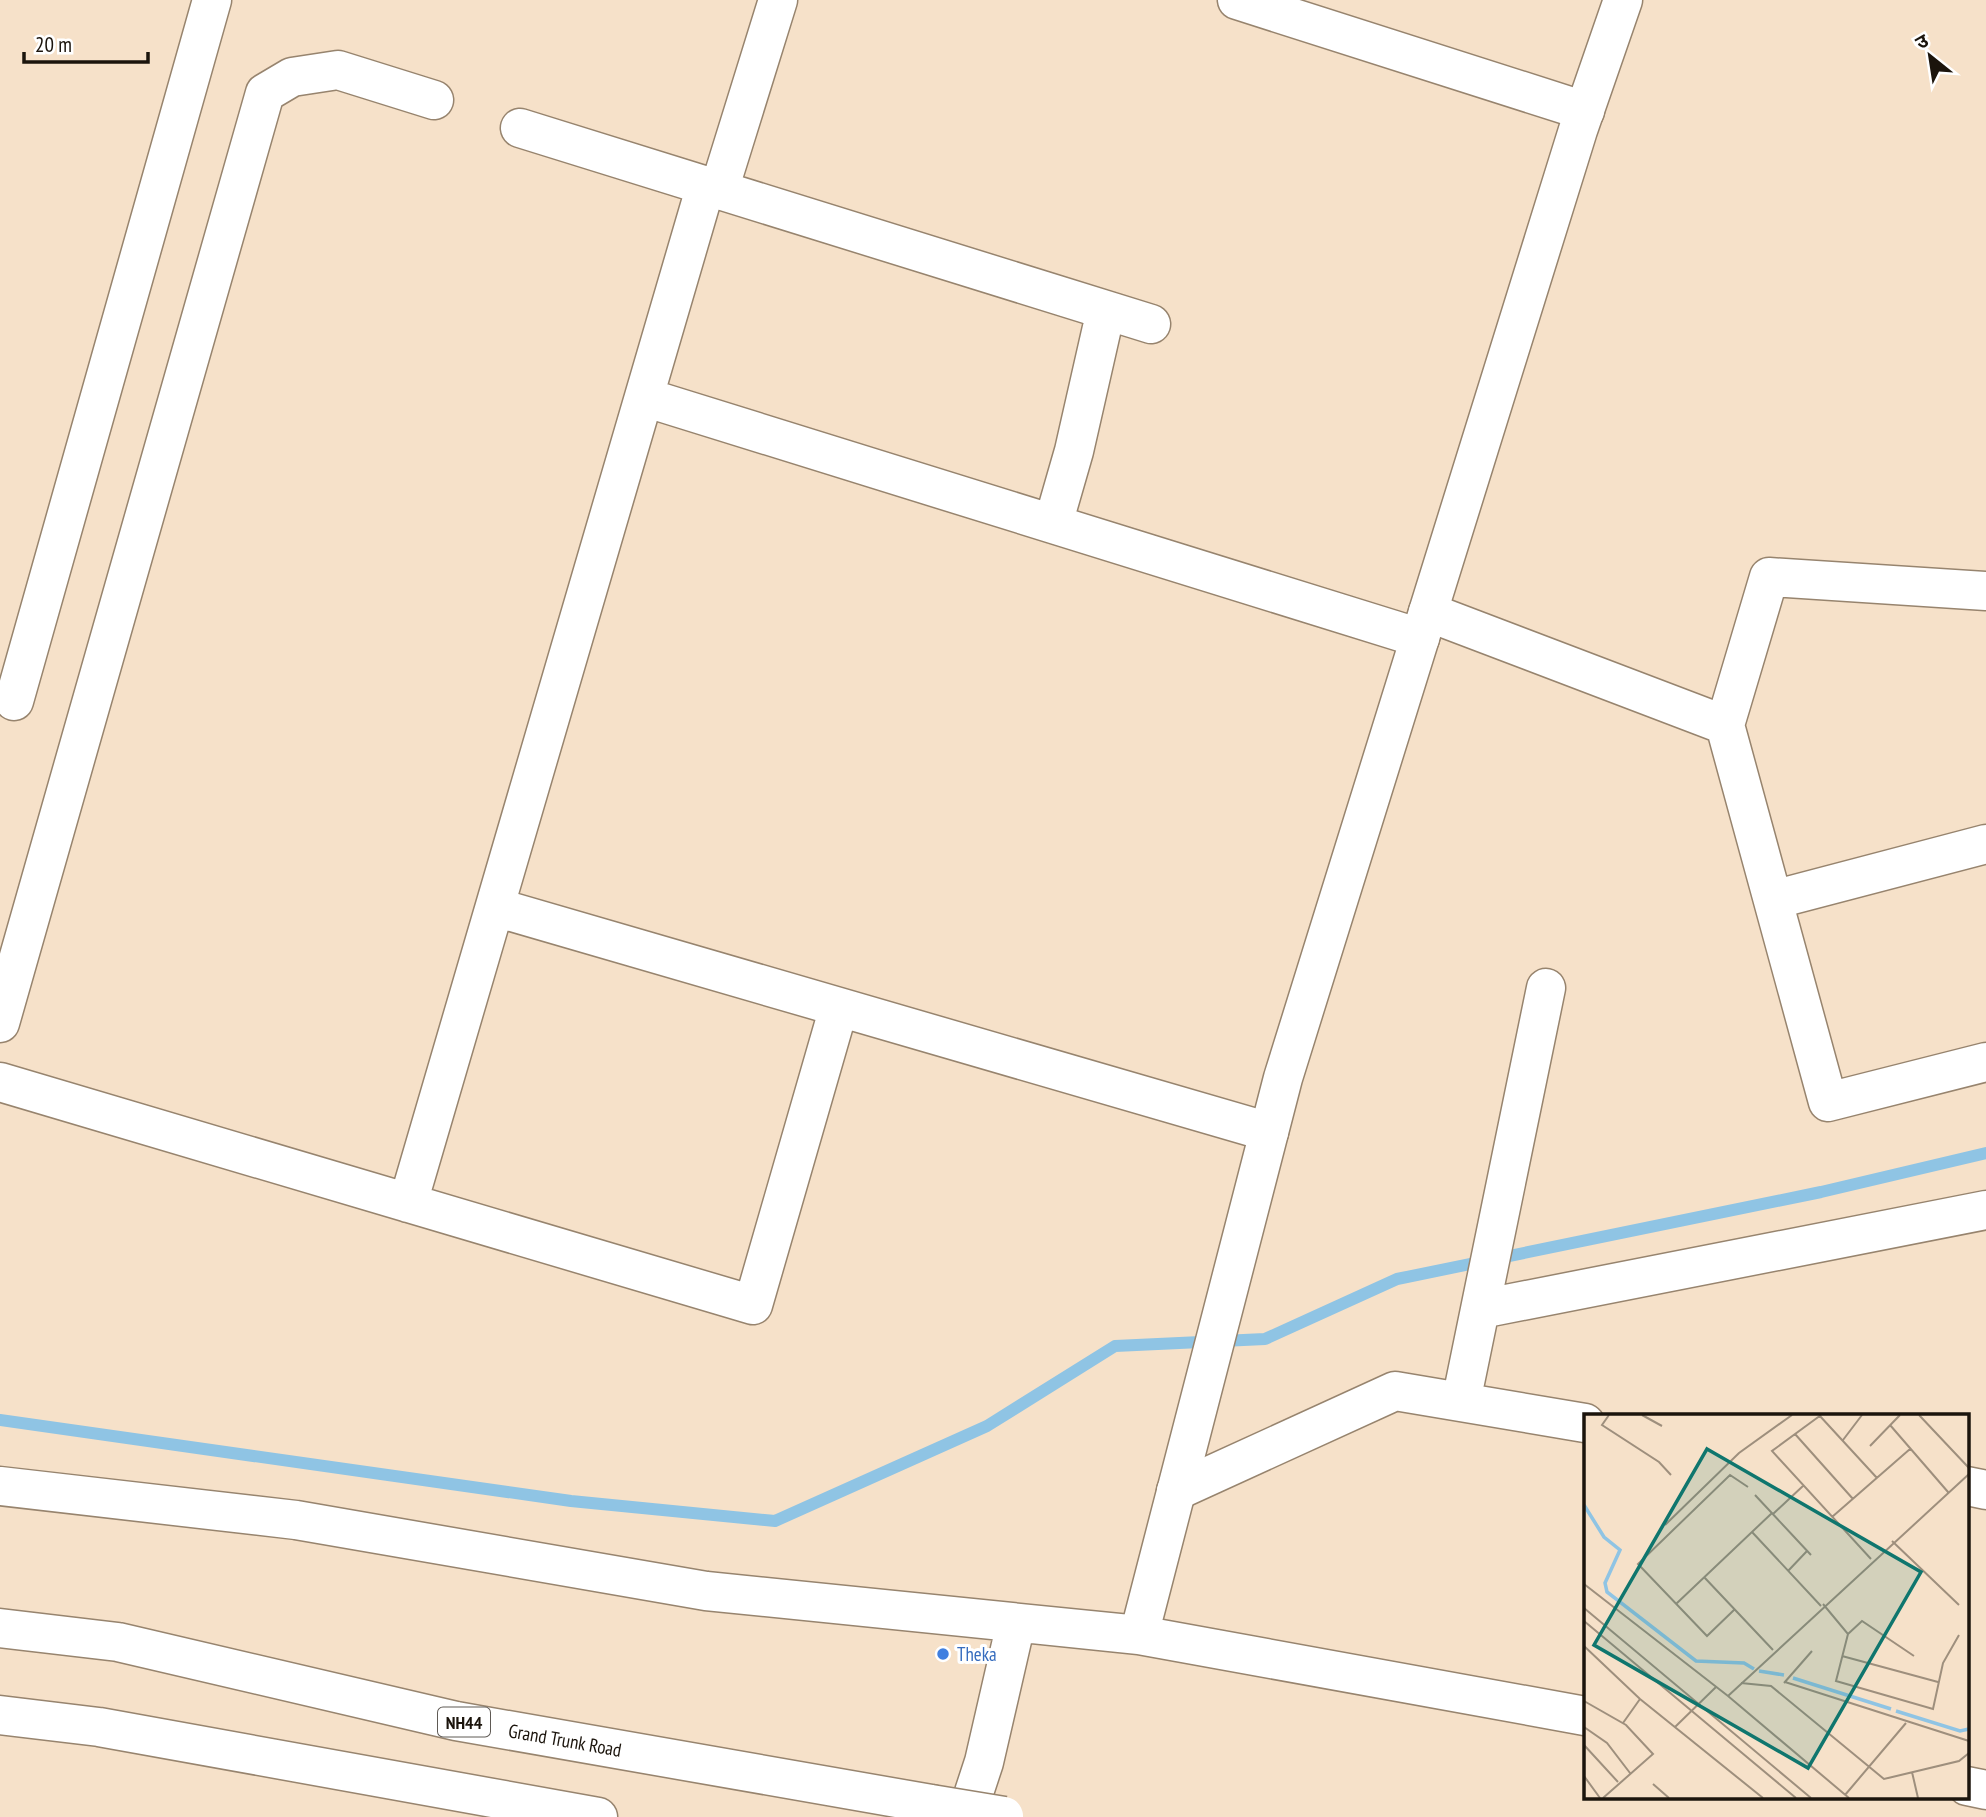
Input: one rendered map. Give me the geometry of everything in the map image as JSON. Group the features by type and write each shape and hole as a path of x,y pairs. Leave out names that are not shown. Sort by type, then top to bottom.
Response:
{"main road":[{"path":"14,701 212,0"},
{"path":"408,1203 644,397 778,0"},
{"path":"1237,0 1585,111"},
{"path":"1139,1635 1283,1078 1585,111 1623,0"},
{"path":"0,1023 265,93 292,77 338,70 434,100"},
{"path":"520,128 1151,324"},
{"path":"1053,524 1074,451 1106,310"},
{"path":"644,397 1053,524 1424,625 1725,725"},
{"path":"1986,591 1769,577 1725,725 1828,1102 1986,1062"},
{"path":"1773,900 1986,844"},
{"path":"495,907 1269,1132"},
{"path":"1461,1402 1546,988"},
{"path":"0,1082 753,1305 839,1007"},
{"path":"1483,1297 1986,1210"},
{"path":"1176,1491 1395,1391 1584,1423"},
{"path":"0,1486 296,1520 706,1591 1139,1635 1584,1717"},
{"path":"1968,1486 1986,1490"},
{"path":"966,1817 984,1762 1016,1623"},
{"name":"Grand Trunk Road","path":"0,1628 118,1642 456,1721 1006,1817"},
{"path":"0,1715 99,1727 598,1817"},
{"path":"1968,1786 1986,1790"}],"waterway":[{"path":"0,1420 571,1501 775,1521 987,1426 1115,1346 1265,1339 1397,1279 1821,1192 1986,1153"}],"place":[{"name":"Theka","path":"943,1654"}]}
